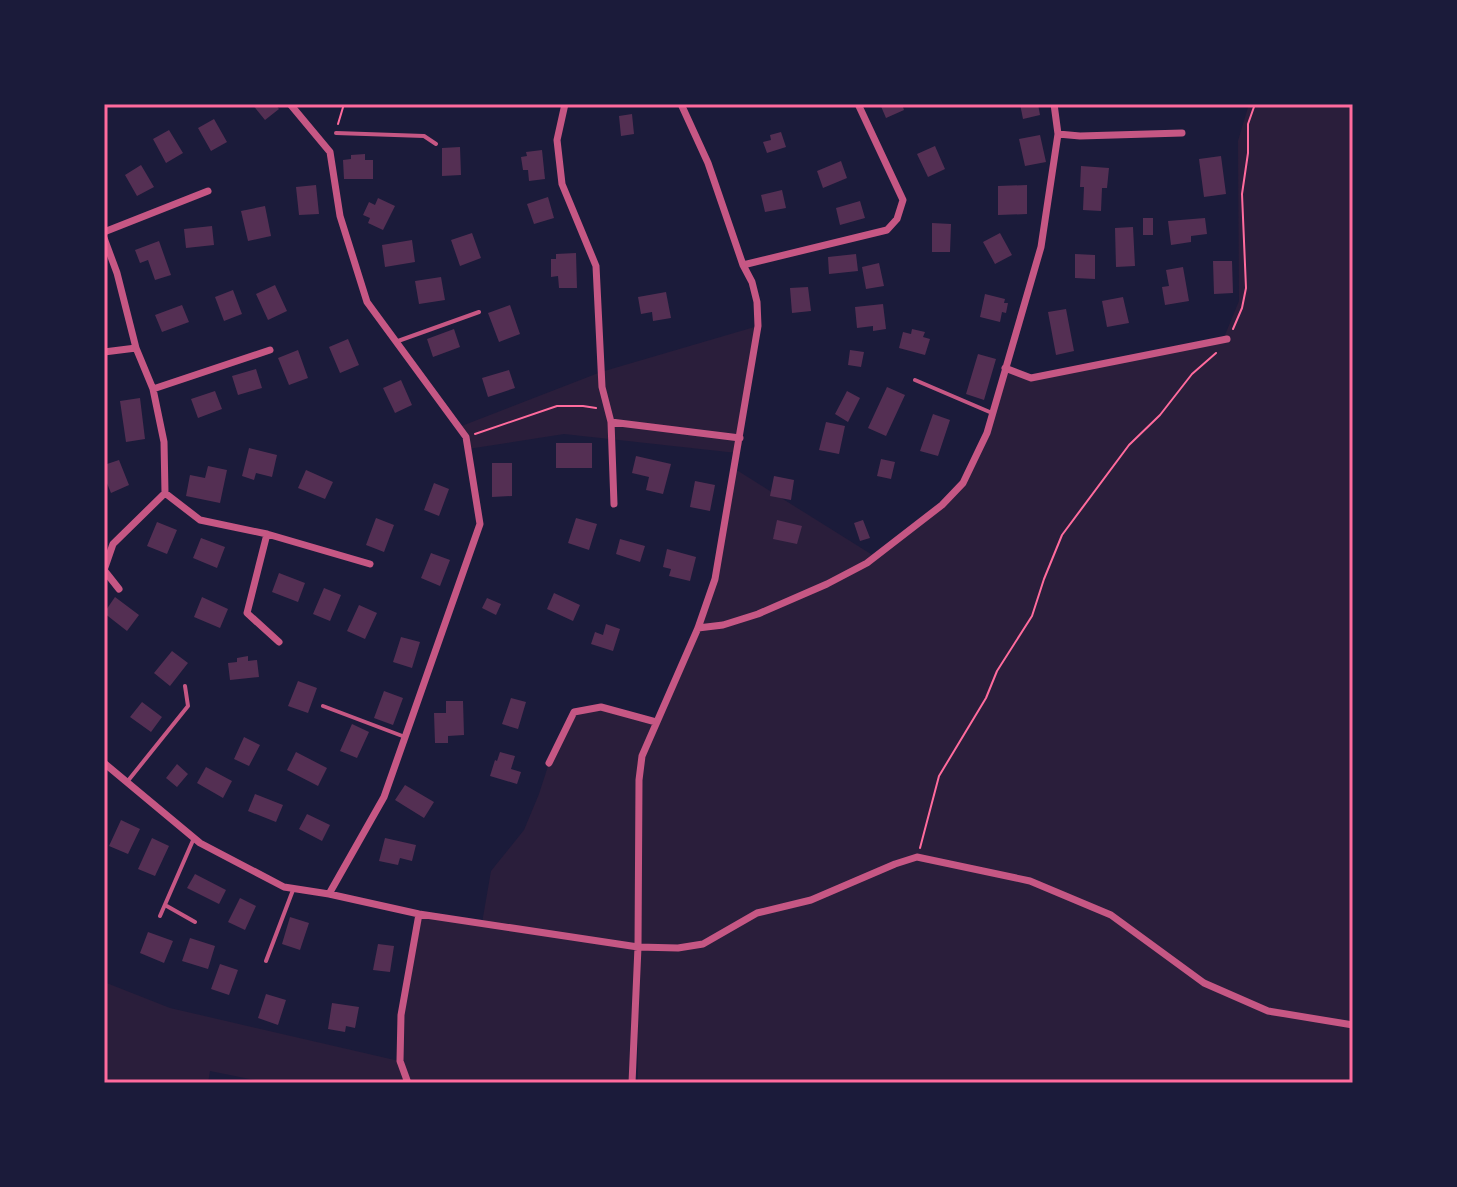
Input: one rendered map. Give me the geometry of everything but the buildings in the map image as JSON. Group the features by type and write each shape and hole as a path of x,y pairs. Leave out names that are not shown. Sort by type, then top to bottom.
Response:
{"street":[{"path":"290,104 330,152 340,216 367,302 466,437 480,524 384,797 329,894"},
{"path":"565,104 557,140 562,184 596,266 602,387 611,422 614,504"},
{"path":"632,1083 642,756 698,628 715,579 758,326 752,282 743,265 708,163 681,104"},
{"path":"743,265 887,230 897,219 903,200 858,104"},
{"path":"698,628 723,625 758,614 867,563 942,505 963,483 987,433 1041,247 1058,134 1054,104"},
{"path":"1058,134 1182,133"},
{"path":"119,589 104,570 113,544 165,493 164,442 153,389 136,348 104,235 208,191"},
{"path":"1005,368 1031,378 1227,339"},
{"path":"104,352 136,348"},
{"path":"153,389 270,350"},
{"path":"611,422 740,438"},
{"path":"165,493 200,520 267,534 370,564"},
{"path":"267,534 247,613 279,642"},
{"path":"549,763 574,712 601,707 656,722"},
{"path":"104,763 200,843 284,887 419,914 638,947 678,948 703,944 757,913 811,900 917,857 1030,881 1111,915 1204,983 1268,1011 1353,1025"},
{"path":"408,1083 400,1061 401,1015 419,914"}],"lane":[{"path":"336,133 424,136 436,144"},
{"path":"397,342 479,312"},
{"path":"915,380 992,413"},
{"path":"127,782 188,706 185,686"},
{"path":"323,706 405,737"},
{"path":"160,916 194,838"},
{"path":"266,961 294,888"},
{"path":"165,905 195,922"}],"path":[{"path":"917,857 939,776 986,698 997,671 1032,616 1062,535 1129,445 1160,415 1192,374 1223,346 1242,308 1246,288 1242,194 1248,153 1248,124 1255,104"},
{"path":"466,437 557,406 608,410"}],"shaded area":[{"path":"1249,104 1353,104 1353,1083 638,1083 638,969 632,1083 270,1083 210,1071 208,1083 104,1083 104,982 170,1008 399,1061 401,1015 419,914 482,923 491,871 524,830 549,763 574,712 601,707 655,722 715,579 735,469 874,556 942,505 963,483 987,433 1005,368 1031,378 1223,340 1239,301 1238,141"},
{"path":"758,326 737,453 564,434 468,449 459,427 601,372"}]}
